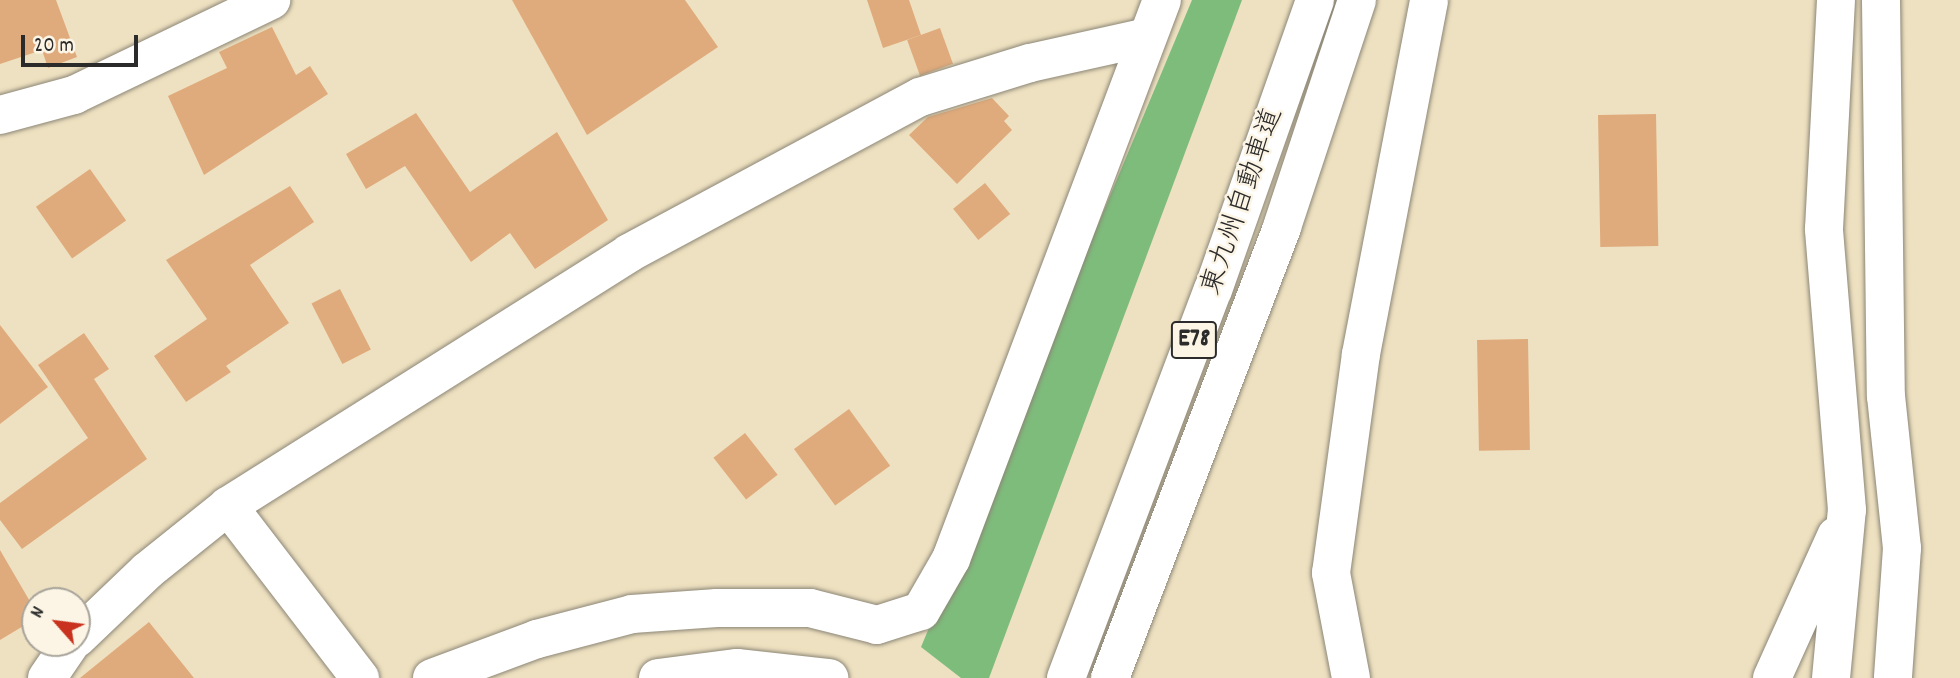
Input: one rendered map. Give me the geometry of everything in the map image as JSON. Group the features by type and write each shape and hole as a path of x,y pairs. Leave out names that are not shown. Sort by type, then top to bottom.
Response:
{"main road":[{"path":"0,115 74,95 271,0"},
{"path":"432,678 537,639 632,614 716,608 810,608 877,625 921,611 951,559 1162,0"},
{"name":"東九州自動車道","path":"1068,672 1213,290 1315,0"},
{"name":"東九州自動車道","path":"1110,678 1282,228 1357,0"},
{"path":"1351,678 1331,573 1361,354 1429,0"},
{"path":"1831,678 1847,510 1824,229 1836,0"},
{"path":"1881,0 1886,396 1902,548 1894,678"},
{"path":"91,625 147,571 228,506 629,253 823,146 920,97 1030,63 1147,37"},
{"path":"228,506 360,678"},
{"path":"1772,678 1847,510"},
{"path":"47,678 61,657"},
{"path":"658,678 737,668 829,678"}],"green space":[{"path":"1192,0 1242,0 989,678 961,678 921,647"}],"building":[{"path":"0,0 56,0 77,57 48,68 42,50 0,64"},
{"path":"512,0 685,0 718,47 587,135"},
{"path":"867,0 909,0 921,35 883,48"},
{"path":"272,27 296,75 310,66 328,94 204,175 168,96 227,68 219,52"},
{"path":"940,28 953,64 920,76 907,40"},
{"path":"992,98 1009,116 1004,121 1012,130 957,184 909,135 928,117"},
{"path":"416,113 470,192 557,132 608,220 535,269 510,233 471,262 405,166 366,189 346,154"},
{"path":"1656,114 1658,246 1600,247 1598,115"},
{"path":"90,169 126,221 72,258 36,207"},
{"path":"985,183 1010,214 978,240 953,209"},
{"path":"290,186 314,222 250,265 289,323 226,366 231,372 186,402 154,356 207,319 166,260"},
{"path":"340,289 371,350 342,364 311,304"},
{"path":"0,325 48,387 0,424"},
{"path":"84,333 109,369 94,379 147,459 22,549 0,520 0,503 88,438 38,365"},
{"path":"1528,339 1530,450 1479,451 1477,340"},
{"path":"849,409 890,466 835,506 794,449"},
{"path":"745,433 778,475 746,499 713,458"},
{"path":"0,550 22,587 21,627 0,640"},
{"path":"149,622 194,678 80,678"}]}
